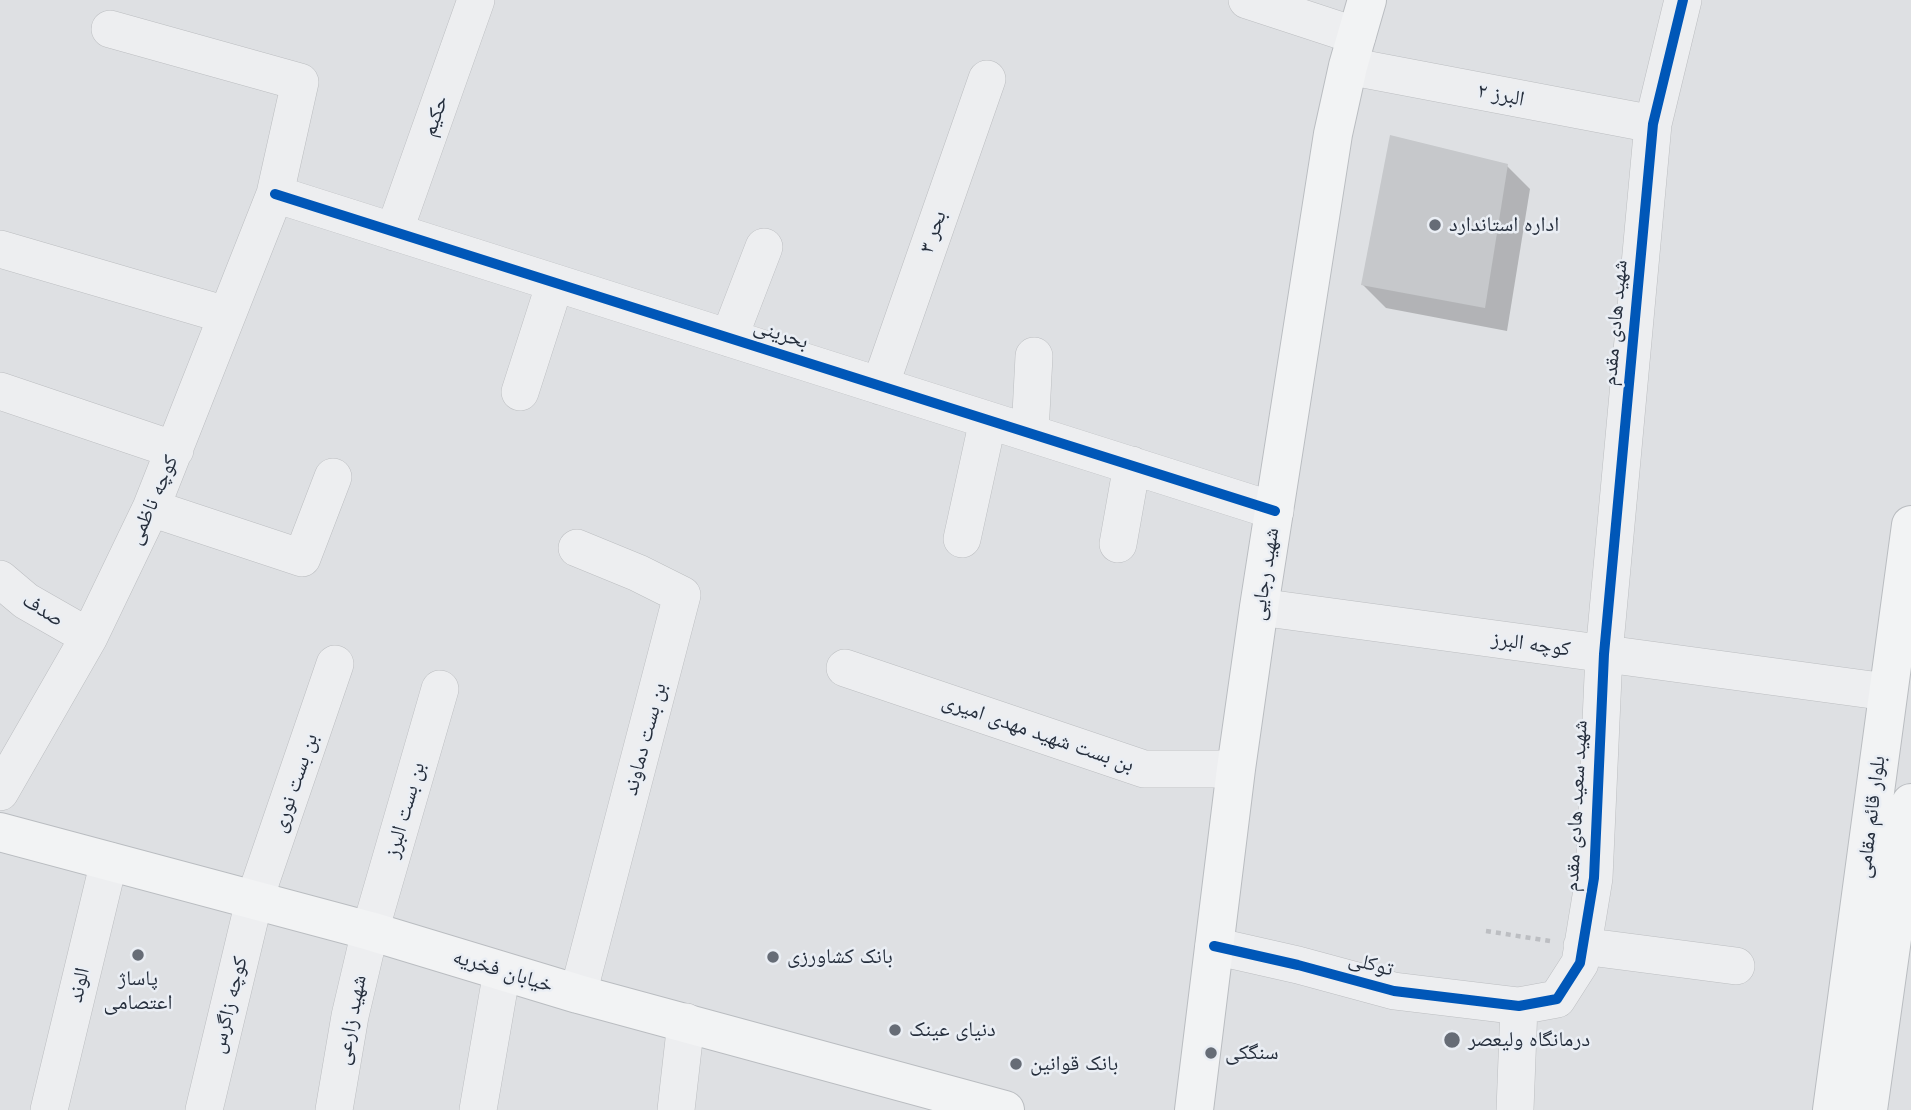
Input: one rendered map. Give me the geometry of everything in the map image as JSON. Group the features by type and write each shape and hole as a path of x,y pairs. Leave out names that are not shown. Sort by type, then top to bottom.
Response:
{"main road":[{"name":"شهید رجایی","path":"1194,1110 1259,607 1333,134 1367,0"},
{"name":"بلوار قائم مقامی","path":"1832,1110 1911,525"},
{"name":"بلوار قائم مقامی","path":"1868,1110 1911,803"},
{"name":"خیابان فخریه","path":"0,832 370,931 578,994 1005,1110"}],"street":[{"name":"حکیم","path":"394,232 476,0"},
{"name":"البرز ۲","path":"1247,0 1353,51 1653,124"},
{"name":"شهید هادی مقدم","path":"1604,653 1653,124 1683,0"},
{"name":"کوچه ناظمی","path":"0,792 89,637 151,509 275,194 300,82 110,29"},
{"name":"بحر ۳","path":"880,386 987,79"},
{"name":"بحرینی","path":"275,194 1275,511"},
{"path":"729,338 764,247"},
{"path":"0,249 226,315"},
{"path":"520,392 555,283"},
{"path":"1030,433 1034,356"},
{"path":"0,391 175,450"},
{"path":"962,540 988,420"},
{"path":"1118,544 1132,466"},
{"path":"151,509 302,558 333,477"},
{"name":"بن بست دماوند","path":"577,548 638,573 682,595 578,994"},
{"name":"صدف","path":"0,579 26,601 89,637"},
{"name":"کوچه البرز","path":"1259,607 1887,692"},
{"name":"شهید سعید هادی مقدم","path":"1519,1006 1557,999 1580,963 1594,878 1604,653"},
{"name":"بن بست نوری","path":"254,901 335,664"},
{"name":"بن بست شهید مهدی امیری","path":"845,668 1144,769 1236,769"},
{"name":"بن بست البرز","path":"370,931 440,689"},
{"name":"الوند","path":"49,1110 108,861"},
{"name":"کوچه زاگرس","path":"204,1110 254,901"},
{"name":"شهید زارعی","path":"334,1110 350,1016 370,931"},
{"name":"توکلی","path":"1214,946 1298,964 1394,990 1519,1006"},
{"path":"1582,946 1735,966"},
{"path":"478,1110 502,971"},
{"path":"1515,1110 1519,1006"},
{"path":"676,1110 686,1022"}],"path":[{"path":"1486,931 1582,946"}],"building":[{"name":"اداره استاندارد","path":"1390,135 1508,164 1485,308 1361,285"}],"cycle path":[{"path":"1214,946 1394,991 1519,1006 1557,999 1580,963 1594,878 1604,654 1653,124 1683,0"},
{"path":"275,194 1275,511"}],"place":[{"name":"اداره استاندارد","path":"1435,225"},
{"name":"پاساژ اعتصامی","path":"138,955"},
{"name":"بانک کشاورزی","path":"773,957"},
{"name":"دنیای عینک","path":"895,1030"},
{"name":"درمانگاه ولیعصر","path":"1452,1040"},
{"name":"سنگکی","path":"1211,1053"},
{"name":"بانک قوانین","path":"1016,1064"}]}
